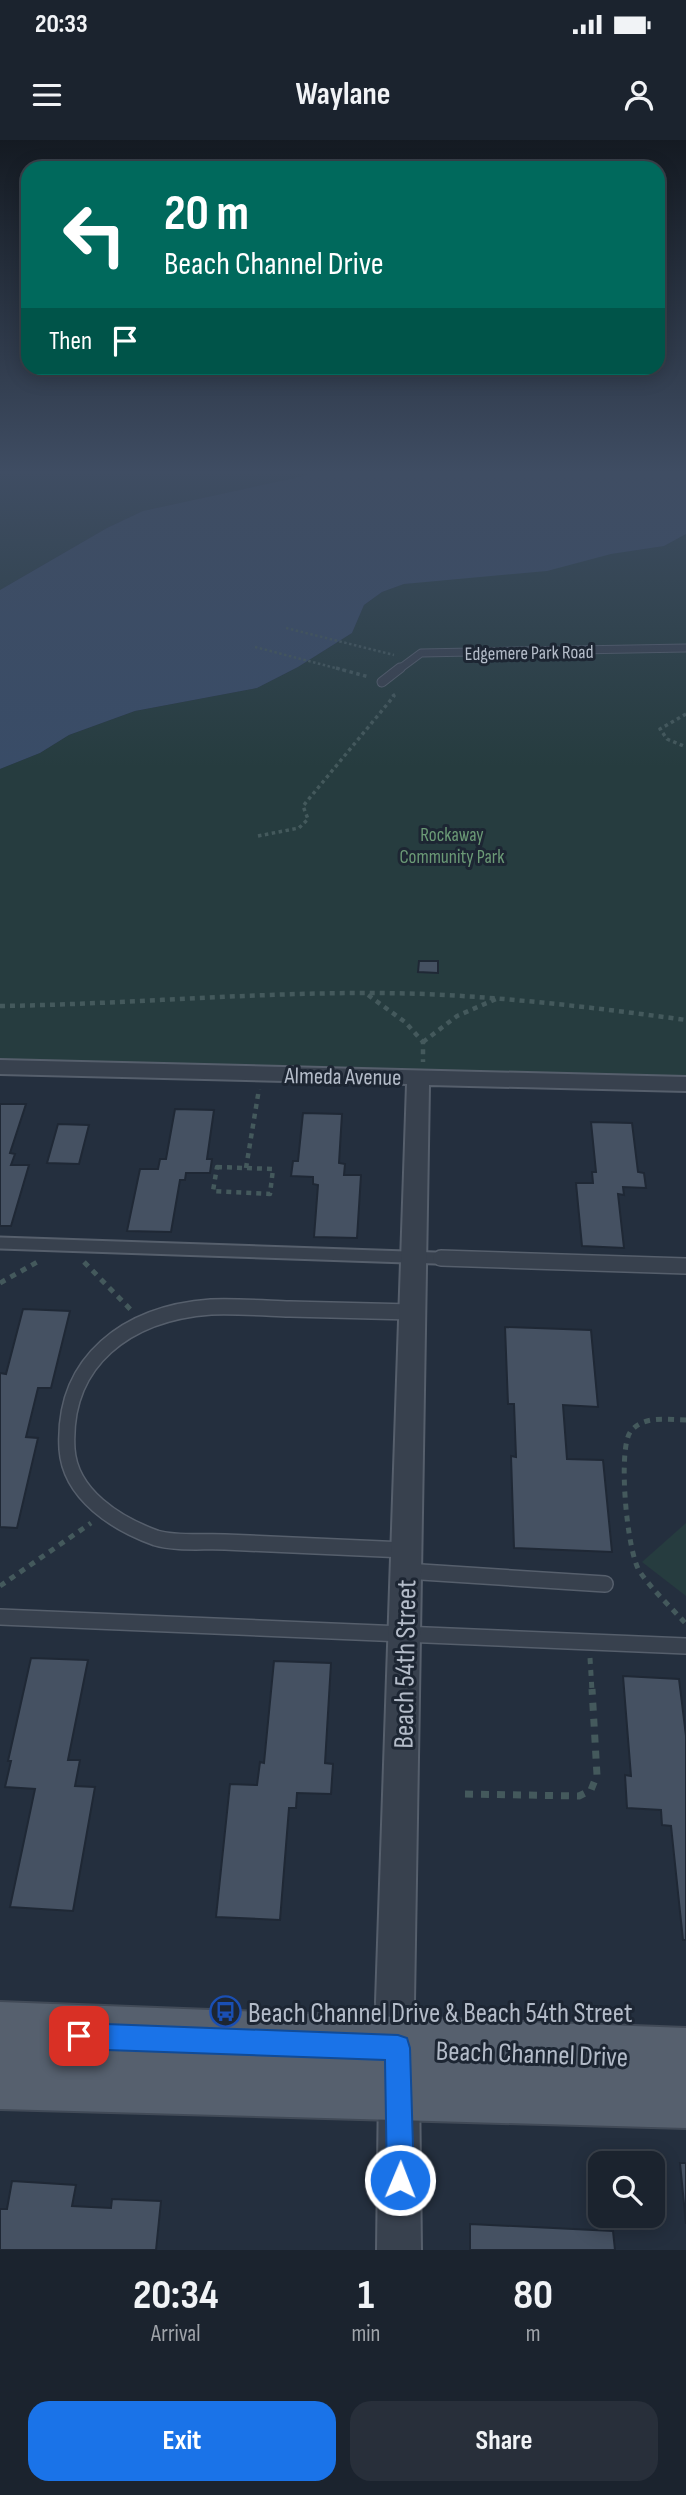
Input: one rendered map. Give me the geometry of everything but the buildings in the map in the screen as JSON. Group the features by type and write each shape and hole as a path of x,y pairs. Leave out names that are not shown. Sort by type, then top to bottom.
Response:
{"main road":[{"name":"Beach Channel Drive","path":"0,2033 686,2096"},
{"name":"Beach Channel Drive","path":"0,2078 686,2059"}],"street":[{"name":"Almeda Avenue","path":"0,1067 686,1084"},
{"name":"Beach 54th Street","path":"399,2250 399,2068 395,2002 418,1077"}],"lane":[{"name":"Edgemere Park Road","path":"383,682 421,653 686,648"},
{"path":"0,1243 686,1266"},
{"path":"412,1311 191,1308 144,1324 107,1343 75,1392 66,1447 75,1479 123,1524 160,1539 406,1561 605,1584"},
{"path":"0,1617 686,1646"}],"path":[{"path":"286,628 412,659"},
{"path":"255,647 383,682 394,696 303,806 309,819 299,828 258,836"},
{"path":"686,714 660,729 667,739 686,747"},
{"path":"367,995 405,1022 423,1042"},
{"path":"0,1006 367,995 543,1001 686,1020"},
{"path":"418,1077 422,1065 423,1042 442,1024 467,1010 499,998"},
{"path":"246,1168 262,1074"},
{"path":"217,1167 246,1168 273,1169 270,1194 213,1191 217,1167"},
{"path":"0,1283 67,1245 144,1324"},
{"path":"686,1420 644,1420 629,1432 624,1451 629,1537 638,1570 686,1624"},
{"path":"0,1586 108,1512"},
{"path":"464,1794 579,1796 591,1790 597,1775 589,1642"}],"green space":[{"path":"0,569 35,569 0,590"},
{"name":"Rockaway Community Park","path":"503,569 686,569 686,1084 0,1067 0,769 40,753 69,735 135,711 257,688 298,667 352,633 364,605 382,592 404,584"},
{"path":"686,1523 686,1596 642,1562"}],"water":[{"path":"35,569 553,569 404,584 382,592 364,605 352,633 298,667 257,688 135,711 69,735 40,753 0,769 0,590"}],"place":[{"name":"Beach Channel Drive & Beach 54th Street","path":"225,2012"}],"route":[{"path":"79,2036 398,2048 400,2180"}]}
